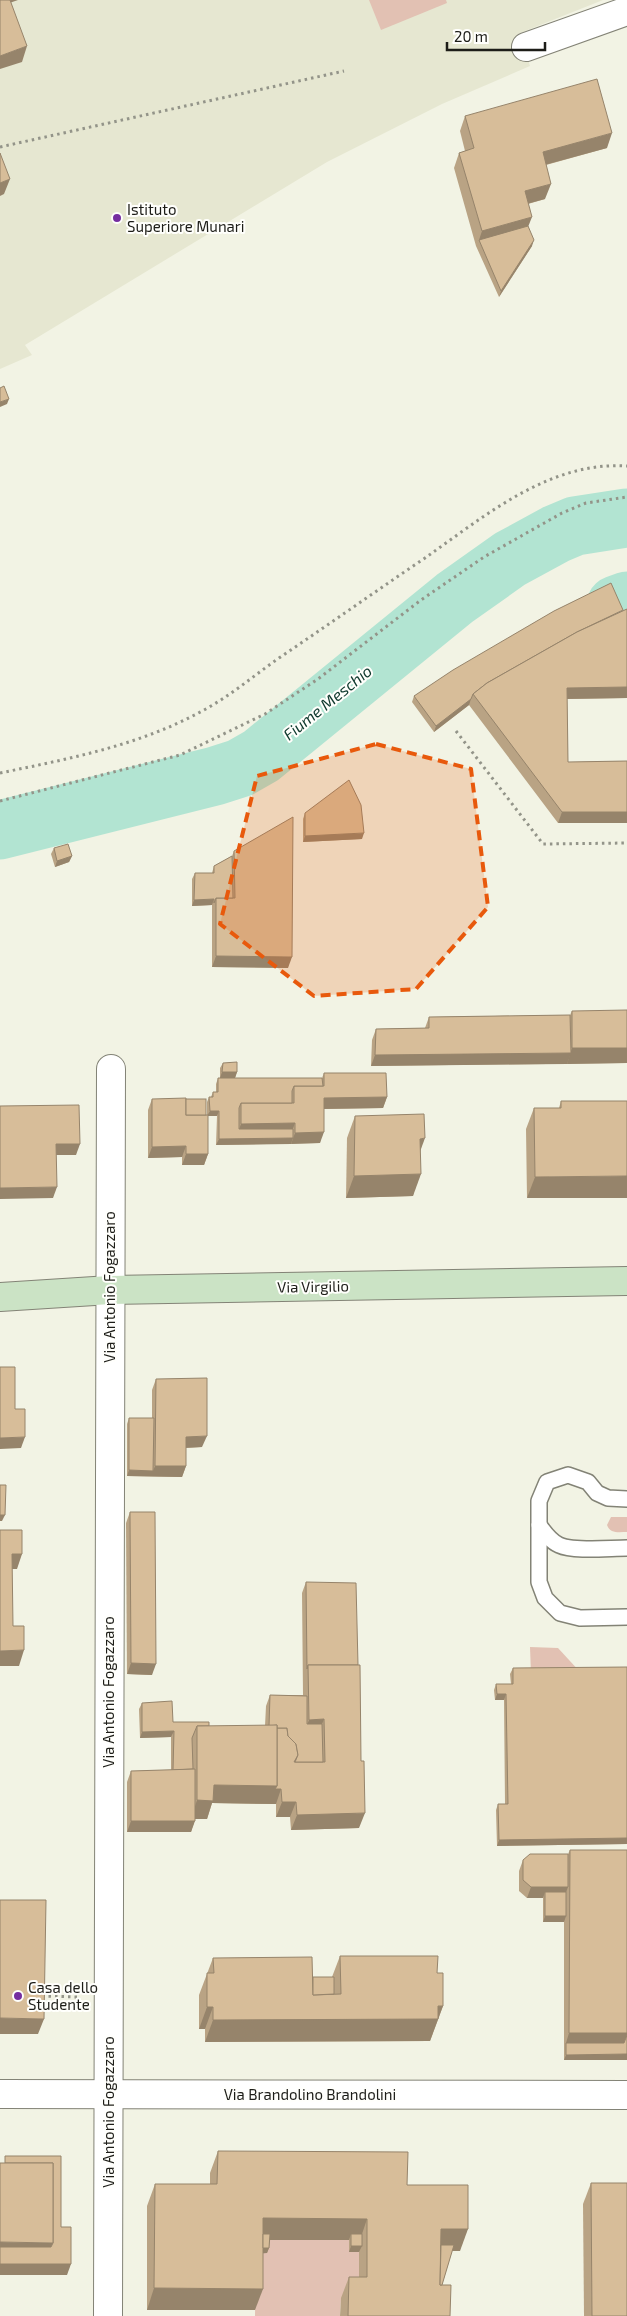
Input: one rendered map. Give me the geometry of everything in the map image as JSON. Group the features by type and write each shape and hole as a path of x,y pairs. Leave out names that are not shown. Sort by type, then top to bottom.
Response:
{"main road":[{"name":"Via Virgilio","path":"0,1297 110,1290 627,1281"}],"street":[{"path":"526,47 627,11"},
{"name":"Via Antonio Fogazzaro","path":"108,2316 111,1068"},
{"name":"Via Brandolino Brandolini","path":"0,2094 624,2095"}],"lane":[{"path":"627,1499 608,1498 597,1493 588,1482 568,1475 547,1482 539,1501 539,1582 545,1598 560,1612 580,1618 627,1617"},
{"path":"539,1525 550,1539 559,1546 574,1548 627,1548"}],"path":[{"path":"0,147 344,71"},
{"path":"0,773 122,745 166,730 213,705 524,491 570,473 604,467 627,466"},
{"path":"0,801 180,755 265,714 318,678 421,600 484,557 562,513 586,503 627,497"},
{"path":"456,731 543,844 627,843"},
{"path":"39,1996 66,1997"}],"highlighted area":[{"path":"376,744 471,769 488,907 416,989 314,996 220,924 257,776"}],"shaded area":[{"name":"Istituto Superiore Munari","path":"0,0 603,0 520,33 530,66 442,104 327,162 25,345 32,355 0,369"},
{"path":"369,0 446,0 447,3 381,30"},
{"path":"611,1517 627,1517 627,1532 610,1530 607,1525"},
{"path":"530,1647 558,1648 581,1673 531,1674"},
{"path":"267,2240 349,2240 349,2252 359,2252 359,2287 341,2299 340,2316 255,2316 256,2253"}],"building":[{"path":"0,0 10,0 27,46 0,56"},
{"path":"597,79 612,133 543,152 551,184 525,191 532,217 482,231 459,153 474,148 465,116"},
{"path":"0,153 10,179 0,183"},
{"path":"528,226 534,240 501,291 479,240"},
{"path":"4,386 9,399 0,402 0,388"},
{"path":"611,583 623,610 577,632 487,683 473,694 471,699 436,726 414,696 453,670 554,611"},
{"path":"627,609 627,687 567,688 568,762 627,761 627,812 562,812 473,694 487,683 577,632"},
{"path":"349,780 361,805 364,833 305,836 305,813"},
{"path":"293,817 292,957 216,956 216,898 235,898 234,851"},
{"path":"68,844 72,856 57,861 54,848"},
{"path":"232,856 233,898 216,898 214,903 214,899 194,900 195,873 214,873 214,866"},
{"path":"627,1010 627,1048 572,1048 572,1011"},
{"path":"570,1015 571,1053 375,1055 376,1029 429,1028 429,1017"},
{"path":"237,1062 237,1072 222,1072 223,1063"},
{"path":"324,1073 386,1073 387,1097 324,1098 324,1132 295,1133 295,1123 241,1124 241,1103 294,1103 294,1086 324,1086"},
{"path":"218,1078 322,1078 323,1086 294,1086 292,1103 241,1103 239,1108 239,1129 293,1129 293,1138 219,1139 219,1111 210,1111 209,1097 213,1097 213,1092 218,1092"},
{"path":"186,1098 186,1115 208,1115 208,1154 186,1154 186,1146 152,1147 152,1099"},
{"path":"186,1099 206,1099 206,1115 186,1115"},
{"path":"561,1101 627,1101 627,1176 535,1177 534,1108 561,1108"},
{"path":"79,1105 80,1144 56,1144 57,1187 0,1188 0,1106"},
{"path":"424,1114 425,1138 420,1139 421,1174 354,1176 355,1116"},
{"path":"0,1367 15,1367 15,1409 25,1409 25,1437 0,1438"},
{"path":"207,1378 207,1436 186,1437 186,1466 155,1466 156,1379"},
{"path":"129,1418 154,1418 153,1471 129,1470"},
{"path":"0,1485 6,1485 5,1515 0,1515"},
{"path":"130,1512 155,1512 156,1664 131,1663"},
{"path":"0,1530 22,1530 22,1554 12,1554 13,1626 24,1626 24,1650 0,1651"},
{"path":"306,1582 356,1583 358,1665 308,1665 307,1669"},
{"path":"308,1665 360,1665 361,1761 364,1761 365,1813 297,1815 296,1802 282,1802 281,1789 275,1789 277,1786 277,1728 287,1728 288,1736 296,1744 298,1755 294,1762 325,1762 324,1719 309,1720"},
{"path":"627,1667 627,1838 499,1840 498,1804 508,1804 506,1694 497,1694 496,1684 513,1684 513,1668"},
{"path":"270,1695 307,1696 307,1724 322,1724 323,1762 295,1762 298,1755 296,1744 288,1736 287,1728 277,1728 277,1725 269,1726"},
{"path":"172,1701 173,1722 209,1722 209,1726 197,1726 192,1738 193,1769 173,1770 174,1731 142,1732 142,1703"},
{"path":"277,1725 277,1786 214,1785 213,1801 197,1800 197,1726"},
{"path":"195,1769 195,1821 131,1821 131,1771"},
{"path":"570,1850 627,1850 627,2033 569,2033"},
{"path":"530,1854 568,1854 568,1887 531,1887 523,1880 523,1860"},
{"path":"545,1892 566,1892 566,1916 545,1916"},
{"path":"0,1900 46,1900 44,2019 0,2018"},
{"path":"340,1956 438,1956 437,1973 443,1973 443,2006 438,2006 438,2019 213,2020 213,2007 207,2007 207,1973 214,1973 213,1958 312,1957 313,1995 341,1994"},
{"path":"313,1977 334,1977 334,1994 313,1995"},
{"path":"627,2035 627,2054 566,2055 566,2043 624,2043"},
{"path":"218,2151 408,2152 407,2185 468,2185 468,2229 441,2229 440,2285 451,2285 450,2316 348,2316 349,2277 367,2277 367,2219 263,2218 263,2289 154,2288 155,2184 217,2184"},
{"path":"5,2156 61,2156 61,2227 71,2227 71,2264 0,2264 0,2247 51,2247 53,2243 53,2163 5,2163"},
{"path":"0,2163 53,2163 53,2243 0,2242"},
{"path":"591,2183 627,2183 627,2316 592,2316"},
{"path":"263,2234 270,2234 269,2248 263,2248"},
{"path":"351,2234 362,2234 362,2246 351,2246"},
{"path":"441,2245 454,2245 442,2285 440,2285"}],"waterway":[{"name":"Fiume Meschio","path":"0,830 240,768 261,756 455,598 510,559 575,526 627,518"},
{"path":"616,605 627,601"}],"place":[{"name":"Istituto Superiore Munari","path":"117,218"},
{"name":"Casa dello Studente","path":"18,1996"}]}
